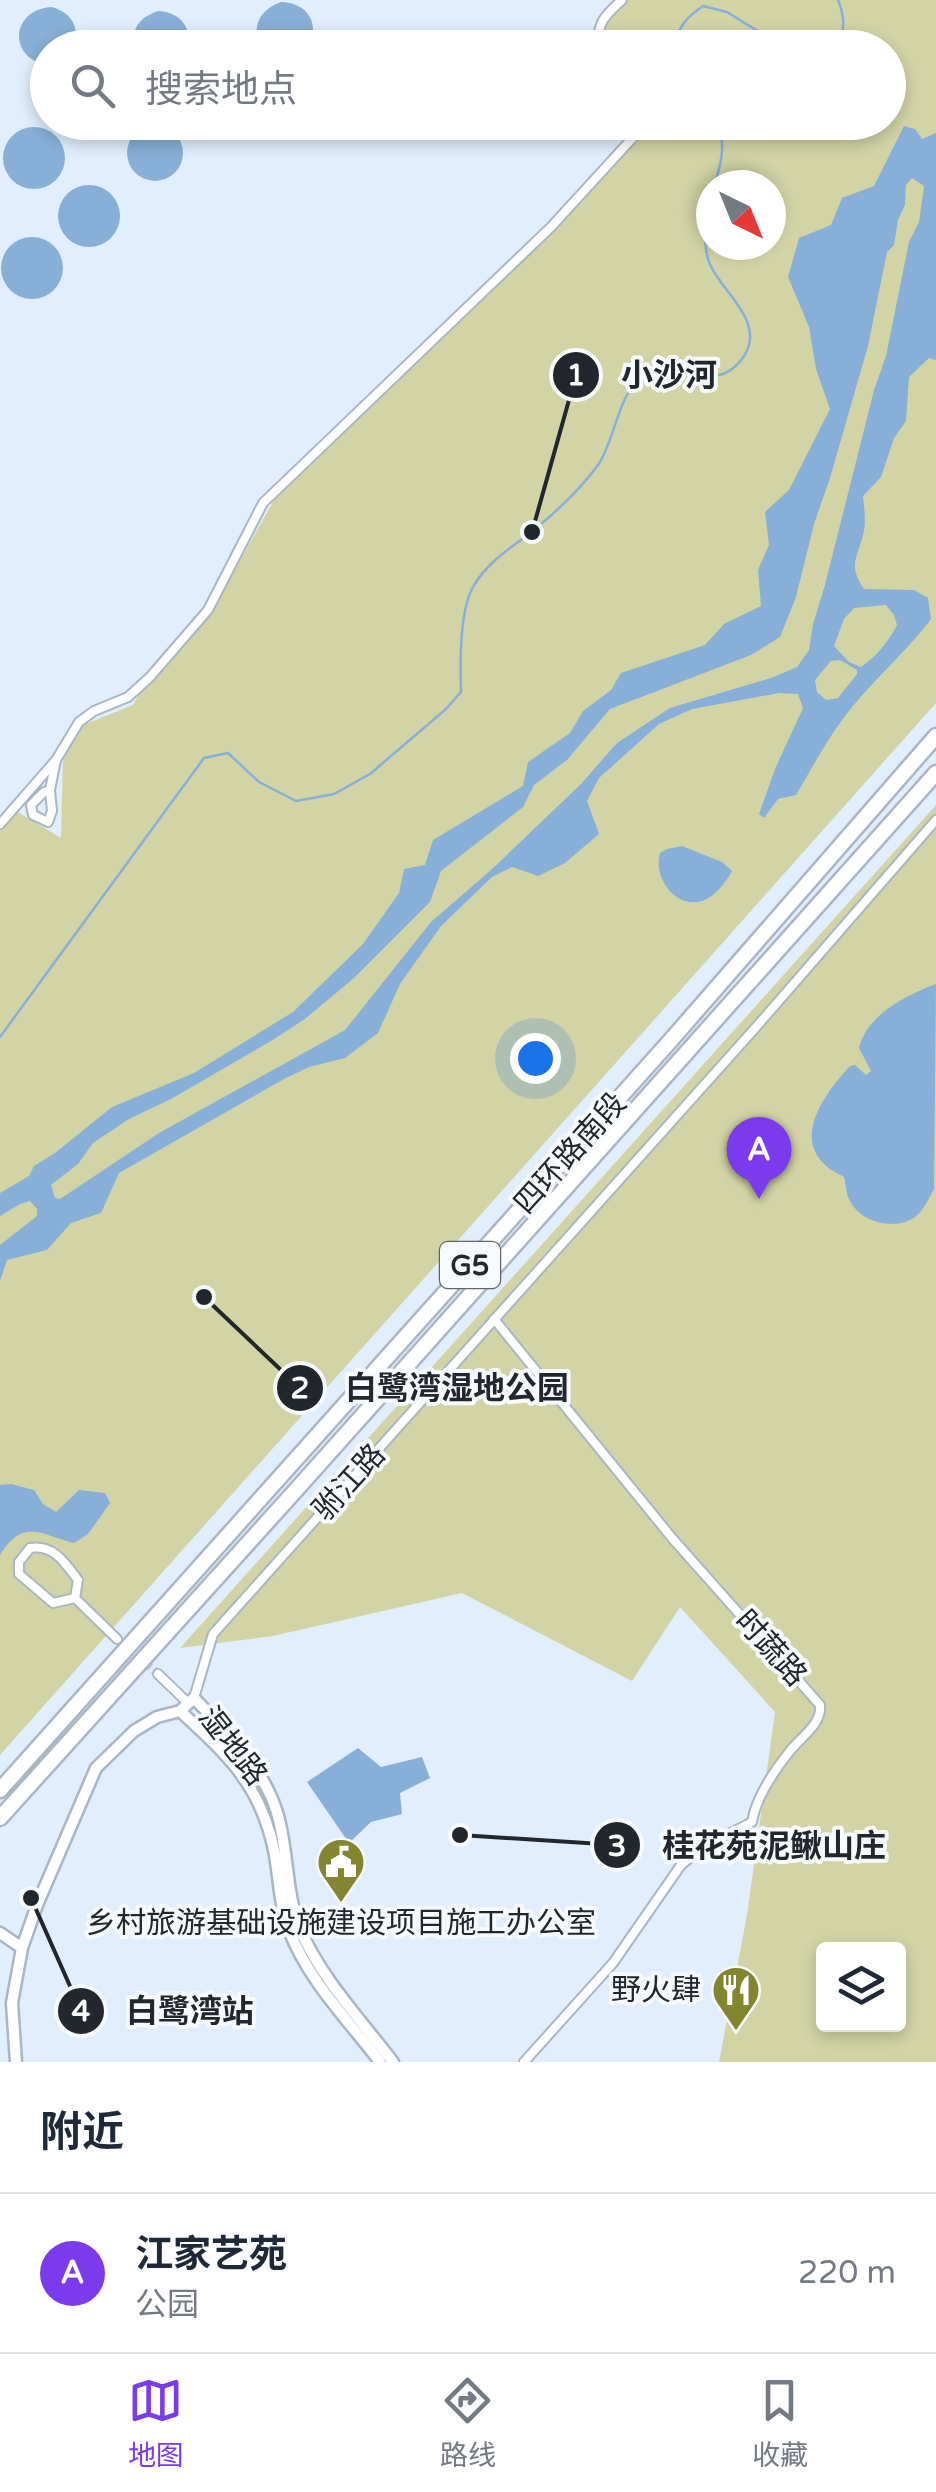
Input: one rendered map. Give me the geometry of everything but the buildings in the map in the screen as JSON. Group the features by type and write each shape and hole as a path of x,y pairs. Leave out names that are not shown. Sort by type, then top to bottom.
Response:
{"highway":[{"name":"四环路南段","path":"0,1790 671,1040 936,736"},
{"name":"四环路南段","path":"0,1818 936,772"}],"street":[{"path":"597,30 622,0"},
{"path":"0,824 56,760 79,722 94,710 128,698 208,610 263,503 551,227 631,140"},
{"path":"50,790 56,760"},
{"name":"驸江路","path":"187,1704 214,1634 936,820"},
{"name":"时蔬路","path":"494,1319 672,1538 820,1704 821,1714 789,1752 755,1805 752,1822 702,1848 681,1866 612,1964 524,2062"},
{"path":"41,1546 58,1554 78,1580 75,1598 54,1603 19,1574 19,1562 30,1548 41,1546"},
{"path":"75,1598 117,1639"},
{"path":"16,2062 12,2003 22,1948 96,1768 134,1731 187,1704 158,1674"},
{"name":"湿地路","path":"187,1704 245,1778 264,1812 288,1928 295,1942 318,1983 380,2062"},
{"name":"湿地路","path":"187,1704 237,1743 270,1794 279,1818 300,1929 326,1973 393,2062"},
{"path":"0,1933 22,1948"}],"green space":[{"path":"626,0 936,0 936,703 0,1755 0,828 16,811 61,838 63,757 83,725 133,705 141,690 210,614 274,500 554,230 636,140 906,140 906,30 603,30 607,17"},
{"path":"936,805 936,2062 719,2062 747,1915 775,1712 680,1607 632,1681 462,1593 273,1636 180,1648"}],"water":[{"path":"281,2 298,6 309,16 313,30 257,30 268,9"},
{"path":"52,7 65,13 75,30 30,30 30,57 20,44 19,34 28,16"},
{"path":"158,11 172,14 187,30 136,30 146,16"},
{"path":"906,127 915,129 922,139 936,133 936,360 929,358 909,377 906,421 894,438 881,477 863,496 865,527 855,561 864,589 914,590 928,598 931,619 842,720 796,795 778,799 764,818 759,814 803,708 798,694 779,693 692,709 659,724 599,778 587,801 599,834 565,863 538,876 512,867 492,877 441,926 400,984 378,1033 345,1058 309,1067 284,1079 119,1173 101,1213 71,1223 47,1250 7,1260 0,1281 0,1245 37,1216 37,1209 30,1201 0,1216 0,1193 29,1176 34,1166 112,1107 194,1073 293,1012 363,944 399,893 404,869 425,865 433,840 523,786 528,762 570,733 583,711 611,690 621,673 705,645 724,624 761,606 758,570 769,545 765,512 789,490 830,409 816,369 809,327 788,277 799,238 831,225 842,198 874,186 897,140 906,140","holes":["912,178 924,186 919,222 909,242 886,356 809,650 797,667 670,708 617,743 581,784 431,922 345,1030 159,1133 60,1199 55,1198 51,1185 78,1164 93,1143 271,1041 305,1019 354,978 430,902 441,871 523,807 534,785 567,760 610,709 751,655 780,637 796,597 868,346 887,252 894,245 906,185","886,605 897,625 890,637 861,667 849,662 834,646 844,619 854,608","840,660 857,670 857,674 838,698 826,700 817,692 815,680 831,661"]},
{"path":"30,128 30,140 58,140 62,170 46,186 22,186 6,170 6,146 22,130"},
{"path":"130,140 181,142 181,164 166,179 144,179 129,164"},
{"path":"89,185 111,194 120,216 111,238 89,247 67,238 58,216 67,194"},
{"path":"32,237 54,246 63,268 54,290 32,299 10,290 1,268 10,246"},
{"path":"682,846 722,862 732,871 707,899 683,900 663,880 660,853"},
{"path":"936,984 934,1189 915,1217 898,1224 879,1222 855,1209 844,1177 826,1166 815,1152 813,1126 832,1087 850,1066 855,1065 866,1075 871,1071 859,1048 870,1025 901,1000"},
{"path":"0,1485 34,1490 43,1504 56,1512 79,1490 105,1493 110,1503 88,1534 74,1543 42,1533 25,1533 8,1543 0,1555"},
{"path":"358,1748 381,1767 422,1757 430,1778 400,1793 402,1814 371,1822 349,1843 307,1782"}],"waterway":[{"path":"838,0 842,30"},
{"path":"680,30 703,6 727,12 756,30"},
{"path":"719,170 722,140"},
{"path":"0,1037 204,758 228,753 259,782 296,801 334,794 370,774 446,709 461,692 463,624 473,587 493,562 551,515 591,474 637,380 658,368 721,375 733,369 744,356 750,343 746,318 708,260"}],"tunnel":[{"path":"117,1639 158,1674"}],"place":[{"name":"小沙河","path":"532,532"},
{"name":"江家艺苑","path":"759,1199"},
{"name":"白鹭湾湿地公园","path":"204,1297"},
{"name":"桂花苑泥鳅山庄","path":"460,1835"},
{"name":"白鹭湾站","path":"31,1898"},
{"name":"乡村旅游基础设施建设项目施工办公室","path":"341,1904"},
{"name":"野火肆","path":"736,2032"}]}
